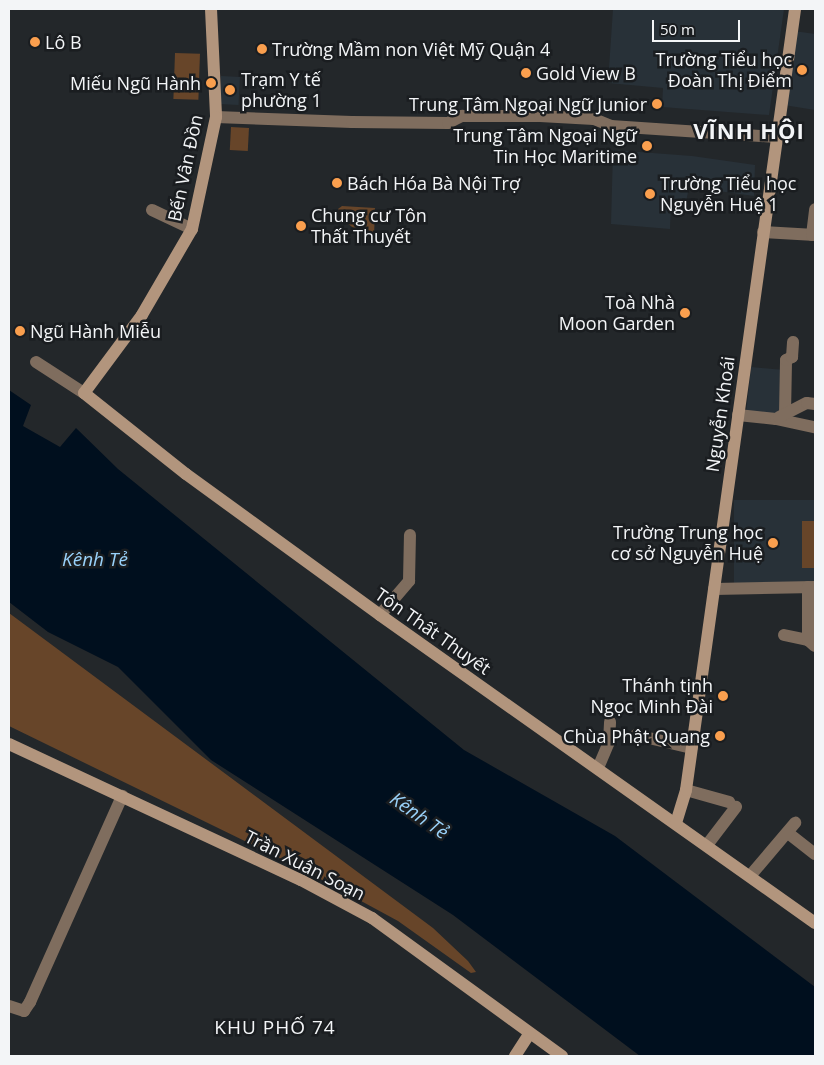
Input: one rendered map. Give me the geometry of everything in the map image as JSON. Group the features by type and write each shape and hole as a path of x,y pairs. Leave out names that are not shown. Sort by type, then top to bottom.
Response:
{"main road":[{"name":"Bến Vân Đồn","path":"84,393 142,315 192,229 216,117 210,9"},
{"name":"Nguyễn Khoái","path":"676,824 686,790 795,9"},
{"name":"Tôn Thất Thuyết","path":"84,393 186,474 380,615 815,923"},
{"name":"Trần Xuân Soạn","path":"9,744 300,880 372,918 530,1033 544,1051 562,1056"},
{"path":"515,1056 530,1033"}],"street":[{"path":"216,117 448,123 462,116 540,116 594,119 611,126 777,137"},
{"path":"763,232 814,235 815,209"},
{"path":"152,210 192,229"},
{"path":"780,417 786,360 792,357 793,342"},
{"name":"Tôn Thất Thuyết","path":"36,362 84,393"},
{"path":"780,417 807,403 815,404"},
{"path":"738,415 780,417 815,427"},
{"path":"380,615 409,581 410,535"},
{"path":"714,589 812,587 811,643 784,635"},
{"path":"598,768 609,742 610,722"},
{"path":"636,735 692,748"},
{"path":"686,790 733,805 707,845"},
{"path":"9,1006 24,1011 30,1002 122,796"},
{"path":"750,876 792,828 815,854"}],"shaded area":[{"path":"613,9 784,9 769,115 662,107 663,88 608,83"},
{"name":"Trường Tiểu học Đoàn Thị Điểm","path":"794,31 815,34 815,110 784,105"},
{"path":"175,53 200,54 198,100 173,99"},
{"name":"Trạm Y tế phường 1","path":"221,76 240,77 239,105 220,104"},
{"path":"231,127 249,128 248,151 230,150"},
{"name":"Trường Tiểu học Nguyễn Huệ 1","path":"613,150 692,156 755,165 754,196 689,187 686,202 671,200 670,229 611,224"},
{"path":"342,206 375,208 374,237 370,240 340,218 338,209"},
{"path":"751,367 784,370 782,414 746,414"},
{"name":"Trường Trung học cơ sở Nguyễn Huệ","path":"734,500 815,500 815,586 734,586"},
{"path":"802,521 815,521 815,568 802,568"},
{"path":"9,613 433,928 468,961 476,972 471,973 398,921 302,869 9,726"}],"water":[{"name":"Kênh Tẻ","path":"9,390 31,405 23,426 60,447 76,428 118,469 464,750 615,836 815,987 815,1056 640,1056 453,915 211,760 118,667 48,632 9,602"}],"place":[{"name":"Lô B","path":"35,42"},
{"name":"Trường Mầm non Việt Mỹ Quận 4","path":"262,49"},
{"name":"Trường Tiểu học Đoàn Thị Điểm","path":"802,70"},
{"name":"Gold View B","path":"526,73"},
{"name":"Miếu Ngũ Hành","path":"211,83"},
{"name":"Trạm Y tế phường 1","path":"230,90"},
{"name":"Trung Tâm Ngoại Ngữ Junior","path":"657,104"},
{"name":"Trung Tâm Ngoại Ngữ Tin Học Maritime","path":"647,146"},
{"name":"Bách Hóa Bà Nội Trợ","path":"337,183"},
{"name":"Trường Tiểu học Nguyễn Huệ 1","path":"650,194"},
{"name":"Chung cư Tôn Thất Thuyết","path":"301,226"},
{"name":"Toà Nhà Moon Garden","path":"685,313"},
{"name":"Ngũ Hành Miễu","path":"20,331"},
{"name":"Trường Trung học cơ sở Nguyễn Huệ","path":"773,543"},
{"name":"Thánh tịnh Ngọc Minh Đài","path":"723,696"},
{"name":"Chùa Phật Quang","path":"720,736"}],"district":[{"name":"VĨNH HỘI","path":"749,131"},
{"name":"KHU PHỐ 74","path":"275,1028"}]}
